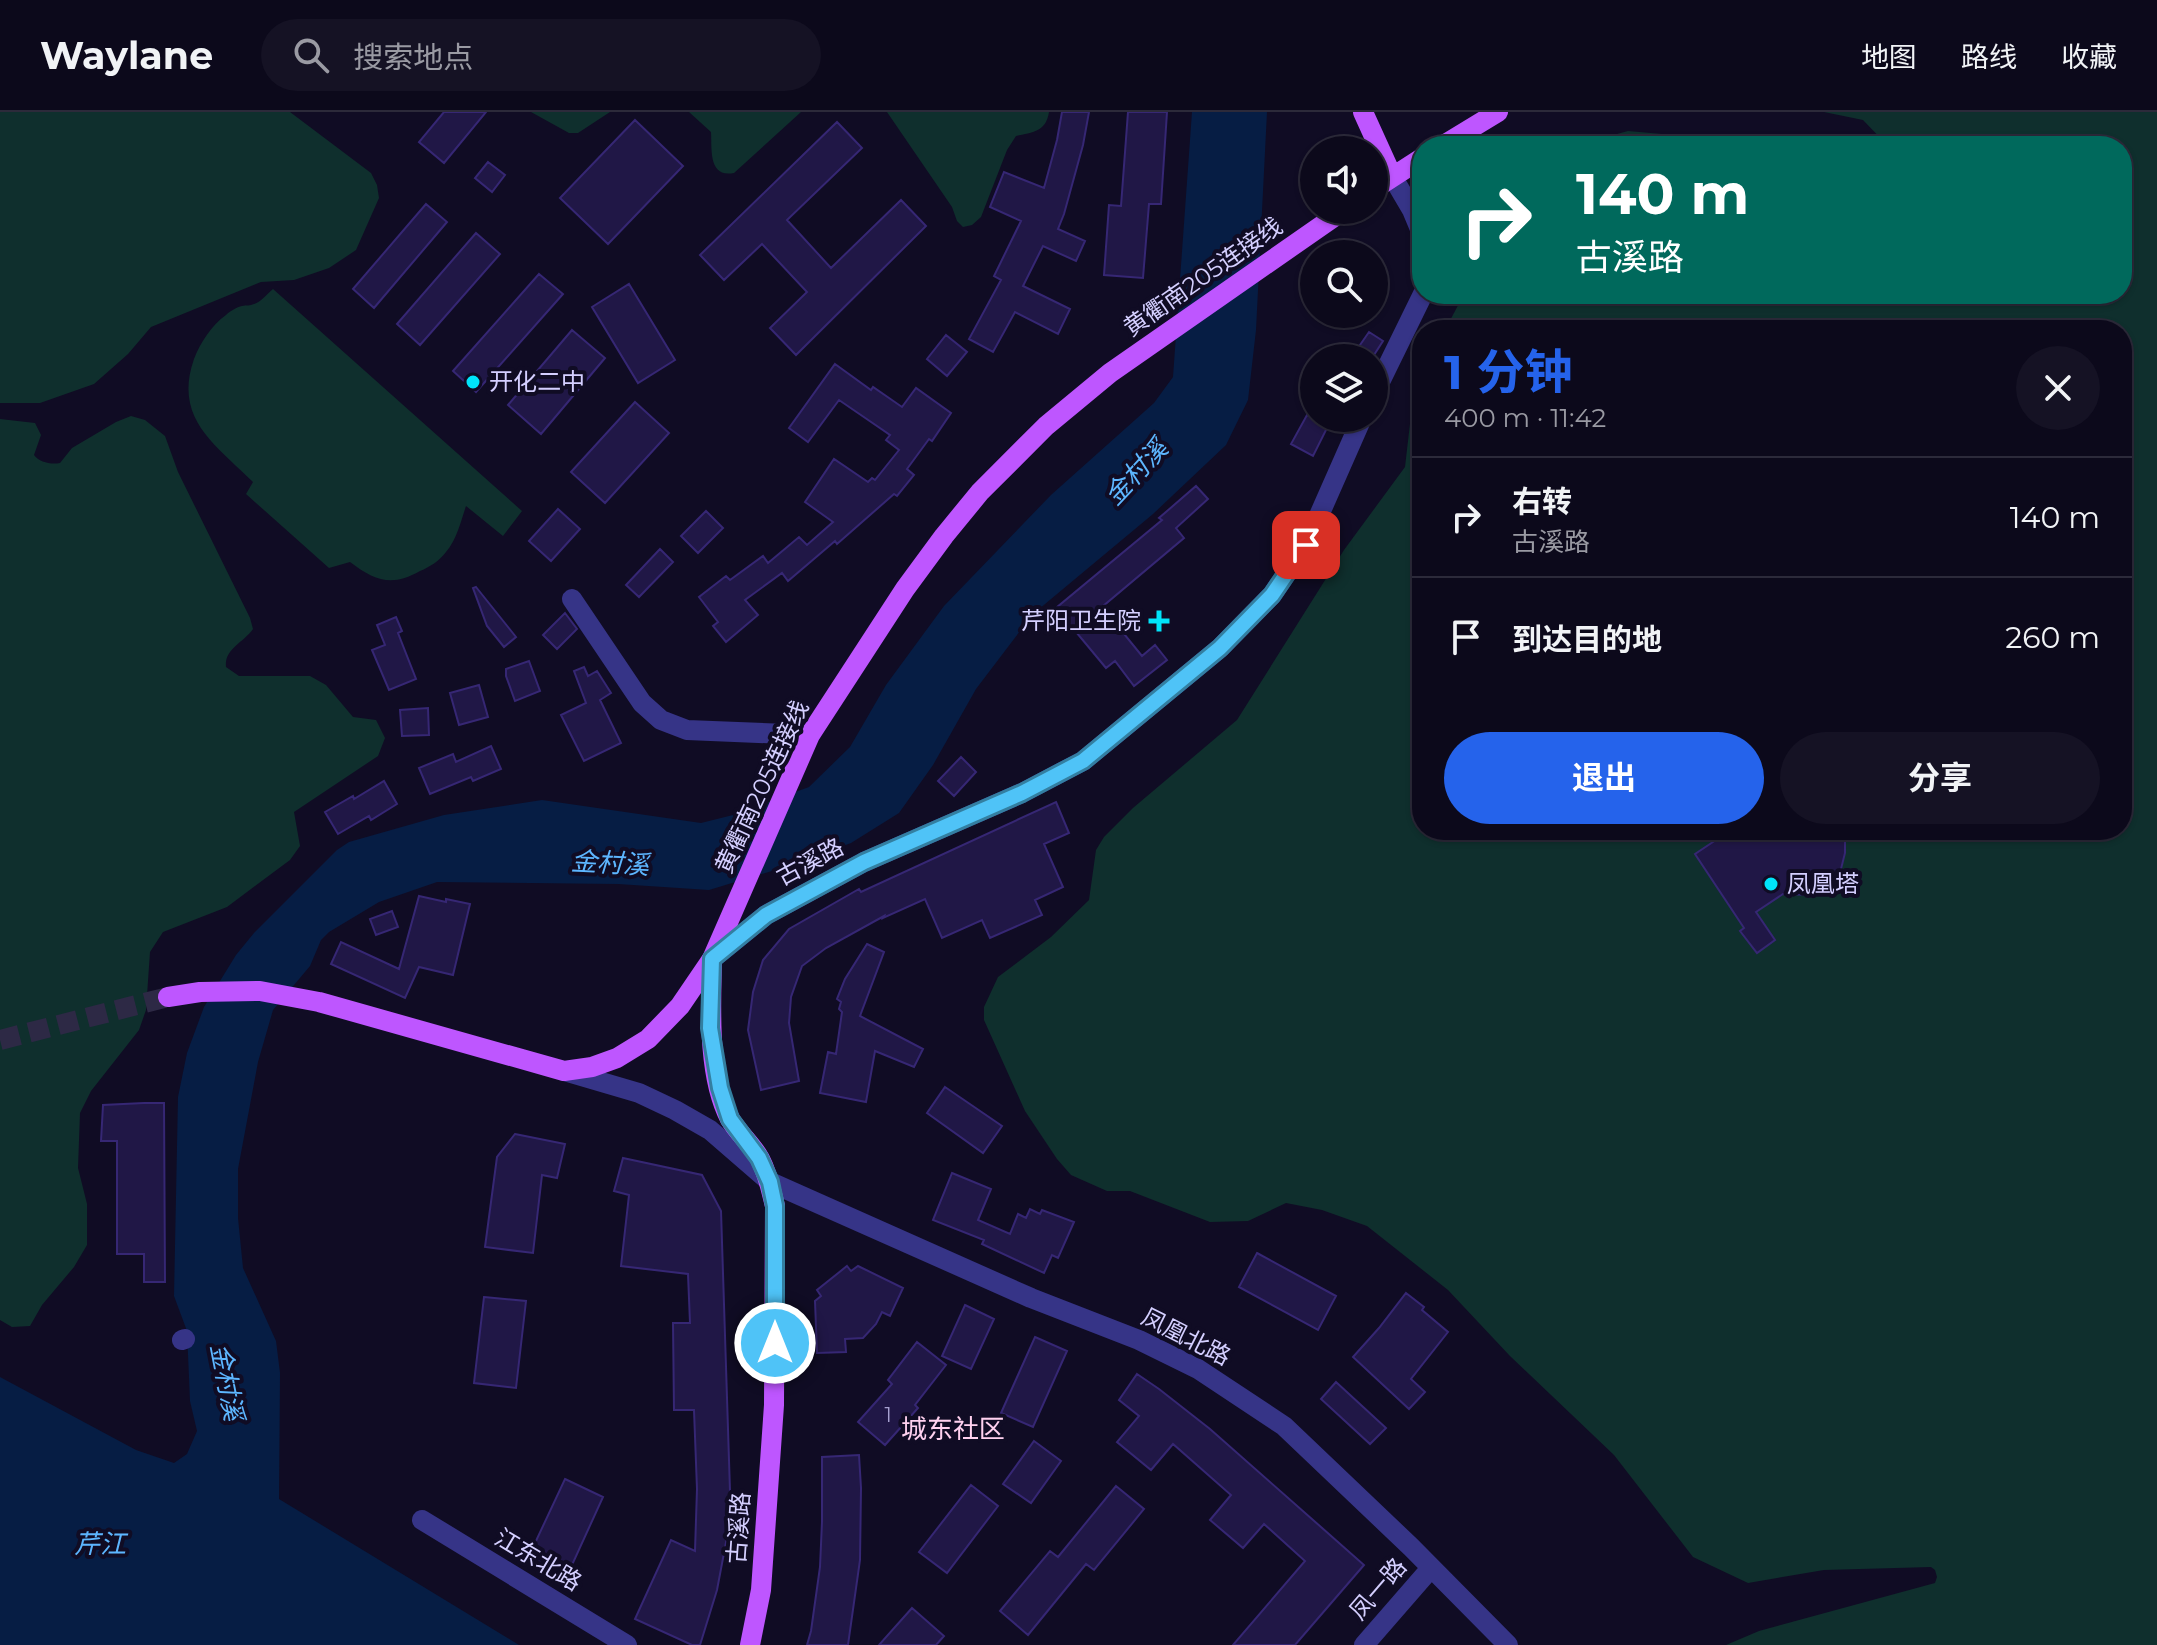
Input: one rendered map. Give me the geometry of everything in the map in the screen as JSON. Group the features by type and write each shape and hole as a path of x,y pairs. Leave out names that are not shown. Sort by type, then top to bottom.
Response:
{"main road":[{"path":"1363,112 1392,176"},
{"path":"1458,136 1498,112"},
{"path":"1388,179 1412,164"},
{"name":"黄衢南205连接线","path":"168,997 200,992 260,991 319,1002 564,1071 592,1067 617,1058 648,1039 680,1006 712,959 810,735 905,589 980,492 1046,426 1110,373 1324,224"},
{"name":"古溪路","path":"712,959 710,1028 720,1088 730,1119 759,1158 770,1182 775,1206 774,1405 761,1590 750,1645"}],"street":[{"path":"1392,176 1412,210"},
{"path":"1388,365 1418,304"},
{"name":"古溪路","path":"712,959 766,915 864,862 1022,793 1083,761 1220,648 1272,595 1306,545 1356,432"},
{"path":"572,599 642,703 661,720 687,730 810,735"},
{"name":"凤凰北路","path":"564,1071 639,1093 675,1110 710,1130 770,1182 1031,1298 1139,1340 1198,1369 1284,1426 1508,1645"},
{"name":"江东北路","path":"422,1520 627,1645"},
{"name":"凤一路","path":"1364,1645 1431,1568"}],"green space":[{"path":"0,112 290,112 371,173 379,198 356,250 329,268 294,280 261,282 151,327 128,354 94,384 40,403 0,403"},
{"path":"531,112 610,112 578,133 569,133"},
{"path":"689,112 801,112 734,173 726,173 720,171 713,161 711,132"},
{"path":"887,112 1049,112 1042,127 1016,136 1007,150 981,217 972,225 963,227"},
{"path":"1824,112 2157,112 2157,1645 1726,1645 1759,1631 1935,1583 1935,1570 1931,1567 1824,1570 1748,1583 1693,1557 1614,1455 1510,1356 1448,1290 1367,1226 1322,1210 1286,1203 1248,1221 1210,1222 1130,1191 1107,1191 1071,1175 1025,1111 984,1020 984,1007 998,977 1051,937 1089,900 1096,850 1104,837 1133,808 1237,720 1344,550 1405,467 1412,406 1412,840 2132,840 2132,320 1450,320 1459,304 2132,304 2132,136 1878,136 1863,120"},
{"path":"1628,131 1685,136 1610,136"},
{"path":"273,289 522,511 503,536 466,506 453,541 440,558 410,576 384,580 350,562 329,568 246,494 253,482 202,429 189,398 189,380 194,359 216,324 229,312 252,305"},
{"path":"131,416 145,420 165,436 178,472 250,618 253,629 228,655 226,667 239,676 310,676 326,685 353,717 376,720 385,738 378,756 294,812 300,846 290,860 227,907 163,932 150,952 146,1010 139,1030 91,1091 80,1113 78,1168 87,1204 87,1245 30,1326 12,1327 0,1320 0,419 35,423 41,435 34,455 42,461 57,464 72,448"}],"water":[{"path":"1192,112 1267,112 1256,330 1248,400 1226,445 1153,514 1033,614 976,689 933,765 899,813 851,843 709,890 618,884 437,882 379,902 329,932 321,940 310,966 273,1010 258,1062 238,1169 238,1218 243,1268 276,1341 280,1373 279,1499 519,1645 0,1645 0,1377 136,1450 174,1463 187,1454 197,1431 190,1401 187,1331 174,1296 178,1097 187,1053 204,1007 236,955 337,850 349,842 444,815 542,800 701,823 733,815 809,787 850,747 886,685 944,606 1051,495 1154,403 1173,377"}],"building":[{"path":"444,112 486,112 444,163 419,142"},
{"path":"1062,112 1089,112 1083,145 1058,229 1085,241 1076,261 1043,246 1023,286 1070,309 1058,334 1015,312 993,352 969,339 1001,280 994,276 1021,221 990,207 1004,172 1044,188"},
{"path":"1128,112 1167,112 1161,204 1149,204 1143,278 1104,275 1109,205 1121,206"},
{"path":"635,120 683,166 608,244 560,198"},
{"path":"837,122 862,148 787,220 831,268 901,200 926,226 796,355 770,328 807,292 762,244 724,280 700,255"},
{"path":"488,162 505,175 492,192 475,178"},
{"path":"426,204 447,222 374,308 353,289"},
{"path":"476,233 500,254 420,345 397,324"},
{"path":"539,274 563,294 476,392 453,371"},
{"path":"629,284 675,360 638,383 592,307"},
{"path":"572,330 605,358 541,434 508,405"},
{"path":"1369,332 1383,341 1381,344 1361,344"},
{"path":"946,335 967,352 947,376 927,359"},
{"path":"835,364 871,390 873,387 902,407 916,388 951,413 907,469 914,475 897,496 894,494 837,544 835,541 788,581 782,573 745,600 758,615 726,642 713,626 718,622 699,597 726,576 730,580 763,556 768,563 799,537 807,545 833,522 805,502 834,459 868,482 872,478 875,480 899,450 886,440 890,435 839,400 808,442 789,428"},
{"path":"635,402 669,433 605,503 571,472"},
{"path":"1300,428 1300,432 1325,432 1313,456 1291,444"},
{"path":"1196,486 1208,499 1176,528 1184,538 1102,607 1142,656 1155,645 1167,660 1134,686 1115,661 1106,668 1056,608 1162,520 1159,518"},
{"path":"558,509 580,529 551,561 529,541"},
{"path":"706,511 723,528 698,553 681,536"},
{"path":"660,549 673,562 639,597 626,585"},
{"path":"476,587 516,637 504,647 487,626 473,588"},
{"path":"565,613 577,629 557,649 543,635"},
{"path":"396,617 402,631 398,633 416,679 389,690 372,650 385,645 377,625"},
{"path":"529,661 540,691 515,701 506,669"},
{"path":"584,667 588,676 597,671 611,693 600,700 621,743 584,761 561,715 586,703 574,671"},
{"path":"479,685 488,717 459,725 450,693"},
{"path":"428,708 429,735 402,736 400,710"},
{"path":"491,746 501,769 473,781 471,777 430,794 419,768 453,754 456,762"},
{"path":"961,757 976,772 954,796 938,781"},
{"path":"384,781 397,804 371,820 369,816 338,834 325,812"},
{"path":"1056,802 1069,833 1044,844 1063,887 1035,900 1042,915 990,938 982,920 942,938 925,899 884,916 826,948 802,966 791,997 789,1023 799,1081 761,1090 748,1030 753,992 763,960 789,929 859,889 861,892"},
{"name":"凤凰塔","path":"1716,840 1845,840 1840,873 1812,895 1783,894 1756,912 1775,940 1757,953 1740,931 1744,928 1695,854"},
{"path":"419,896 470,904 453,975 419,967 405,998 331,964 341,942 399,969"},
{"path":"392,911 398,927 376,935 370,919"},
{"path":"867,944 884,952 860,1016 923,1049 914,1067 875,1051 866,1102 820,1093 828,1052 836,1054 842,1012 839,1009 841,1002 837,999 845,979"},
{"path":"945,1087 1002,1126 983,1153 927,1113"},
{"path":"164,1103 165,1282 144,1282 144,1254 117,1254 117,1141 101,1141 103,1105"},
{"path":"515,1134 565,1144 557,1178 542,1175 533,1253 485,1247 497,1157"},
{"path":"623,1158 702,1175 721,1211 730,1491 727,1537 717,1590 700,1645 692,1645 635,1619 671,1540 695,1551 697,1489 694,1410 674,1410 673,1323 690,1323 688,1274 621,1266 629,1195 614,1191"},
{"path":"952,1173 991,1189 978,1220 1010,1234 1018,1214 1026,1218 1030,1209 1040,1214 1042,1210 1074,1222 1058,1258 1052,1255 1044,1273 982,1244 984,1240 933,1220"},
{"path":"1257,1253 1336,1296 1318,1330 1239,1287"},
{"path":"847,1266 851,1271 858,1266 903,1288 890,1316 882,1312 863,1338 845,1339 846,1352 817,1353 815,1301 821,1296 817,1290"},
{"path":"1406,1293 1448,1332 1411,1379 1425,1392 1409,1409 1353,1357"},
{"path":"484,1297 526,1301 516,1388 474,1383"},
{"path":"965,1305 994,1319 971,1369 942,1356"},
{"path":"1035,1337 1067,1351 1033,1427 1001,1413"},
{"path":"917,1342 946,1365 915,1405 918,1408 885,1445 858,1422 892,1384 888,1380"},
{"path":"1137,1374 1210,1429 1364,1565 1295,1645 1233,1645 1305,1561 1264,1524 1243,1548 1210,1520 1231,1495 1173,1444 1151,1470 1117,1442 1139,1416 1119,1400"},
{"path":"1336,1382 1386,1428 1370,1444 1321,1399"},
{"path":"1034,1441 1061,1461 1031,1503 1003,1484"},
{"path":"859,1455 860,1560 848,1645 807,1645 820,1567 822,1457"},
{"path":"565,1479 603,1497 567,1576 528,1558"},
{"path":"971,1485 998,1506 947,1573 919,1552"},
{"path":"1116,1486 1144,1509 1094,1570 1086,1564 1028,1635 1000,1611 1050,1551 1058,1557"},
{"path":"912,1608 944,1636 936,1645 879,1645"}],"tunnel":[{"path":"0,1040 168,997"}],"place":[{"name":"开化二中","path":"473,382"},
{"name":"芹阳卫生院","path":"1159,621"},
{"name":"凤凰塔","path":"1771,884"}],"district":[{"name":"城东社区","path":"953,1429"}],"route":[{"path":"775,1343 775,1206 770,1182 759,1158 730,1119 720,1088 710,1028 712,959 766,915 864,862 1022,793 1083,761 1220,648 1272,595 1306,545"}],"water label":[{"name":"金村溪","path":"1136,472"},
{"name":"金村溪","path":"610,863"},
{"name":"金村溪","path":"227,1382"},
{"name":"芹江","path":"100,1544"}]}
